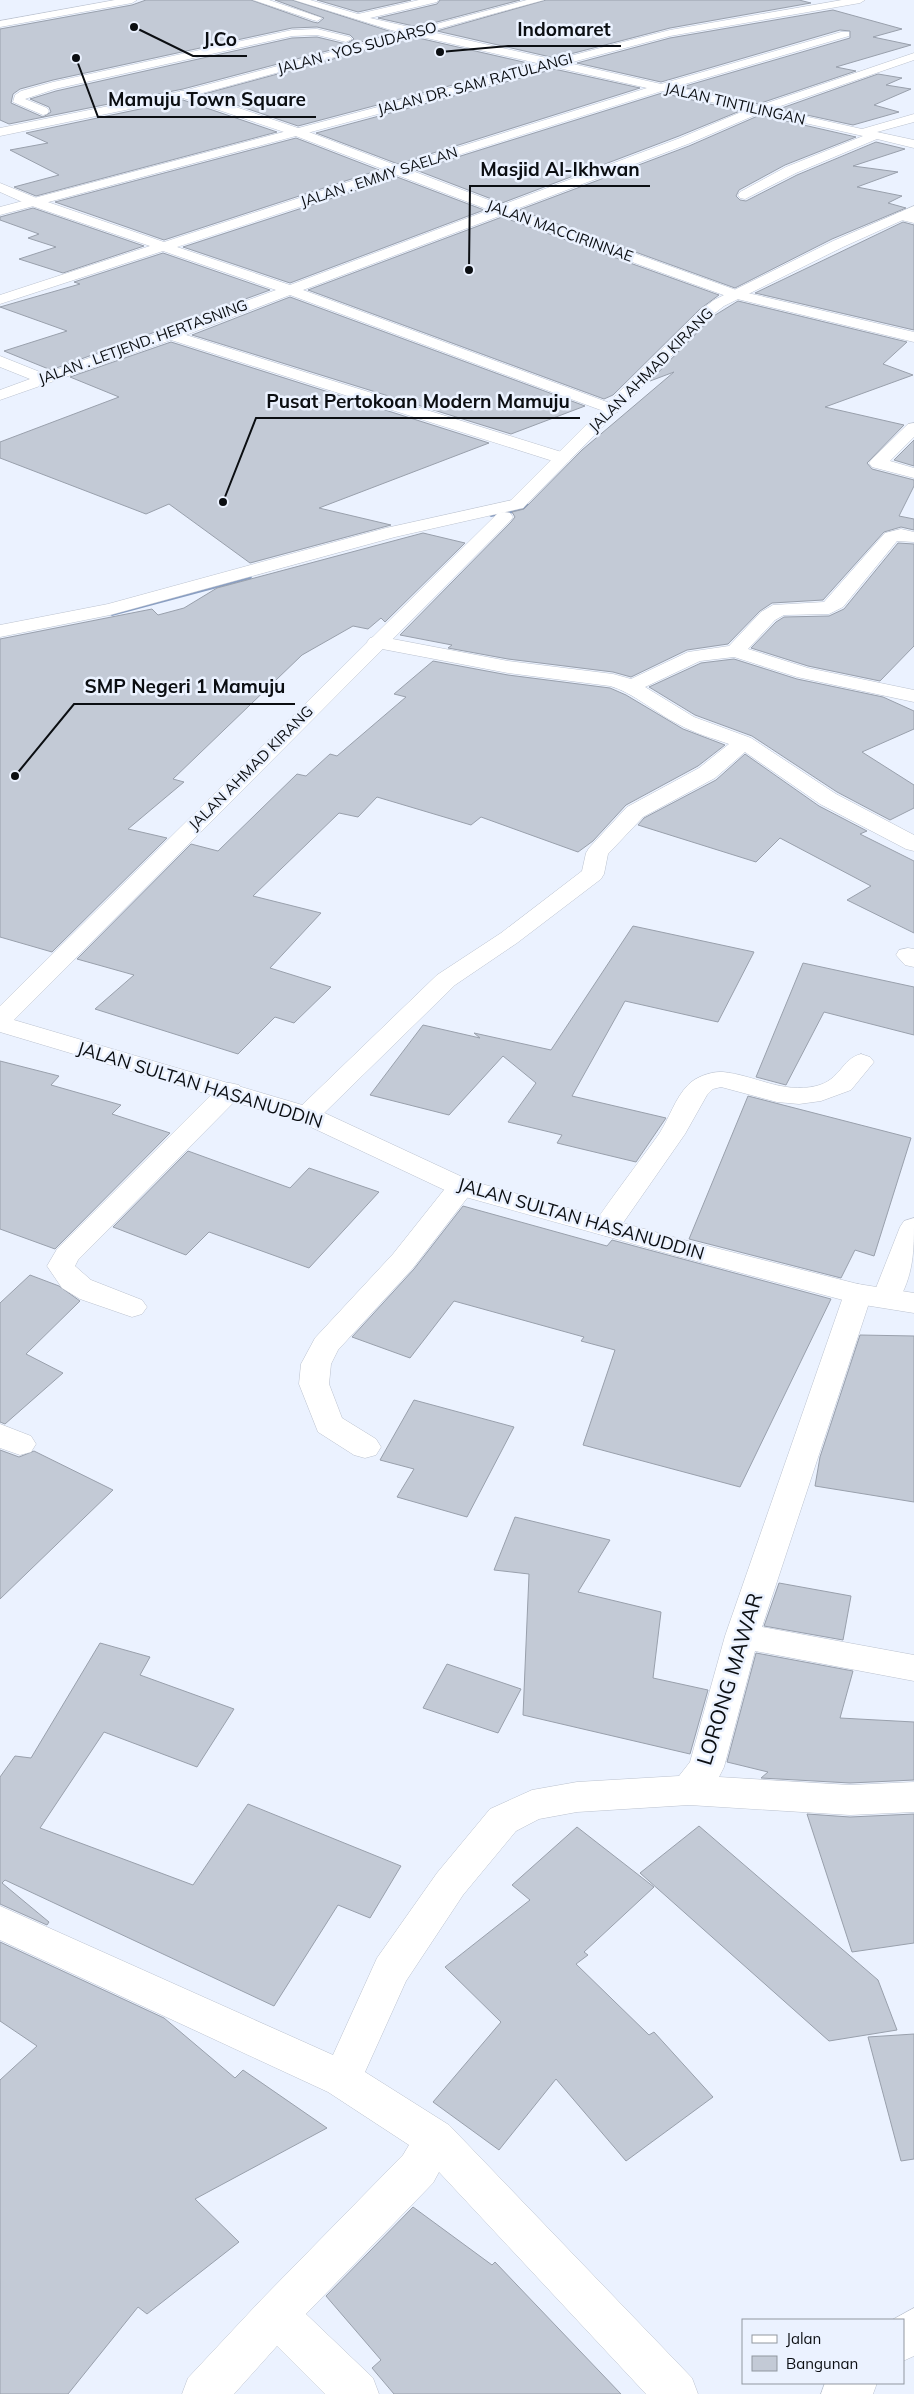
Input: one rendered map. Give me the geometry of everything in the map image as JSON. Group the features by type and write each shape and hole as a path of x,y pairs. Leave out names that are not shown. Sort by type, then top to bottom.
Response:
{"main road":[{"path":"0,24 132,0"},
{"path":"258,0 332,23"},
{"path":"299,0 358,18 391,33"},
{"path":"358,18 433,0"},
{"name":"JALAN . YOS SUDARSO","path":"0,132 184,94 496,0"},
{"name":"JALAN . YOS SUDARSO","path":"0,120 163,87 370,33 416,32 539,0"},
{"name":"JALAN DR. SAM RATULANGI","path":"0,211 670,33 860,0"},
{"path":"43,111 19,102 19,98 36,91 292,34 317,32 346,39"},
{"name":"JALAN TINTILINGAN","path":"416,32 914,144"},
{"name":"JALAN . EMMY SAELAN","path":"0,300 397,171 663,88 845,34"},
{"name":"JALAN . LETJEND. HERTASNING","path":"0,395 170,335 684,141 757,110 914,56"},
{"name":"JALAN MACCIRINNAE","path":"184,94 297,132 502,210 734,294 914,337"},
{"path":"745,195 791,170 868,134 914,118"},
{"path":"0,187 34,202 286,290 612,409"},
{"name":"JALAN AHMAD KIRANG","path":"0,1020 706,313 734,294 910,215"},
{"path":"170,335 562,458"},
{"path":"0,361 43,379"},
{"path":"914,428 878,463 914,473"},
{"path":"0,631 110,609 392,532 517,504"},
{"path":"735,651 768,616 780,609 829,608 836,603 892,537 900,534 914,537"},
{"path":"377,642 508,667 613,680 632,686 640,694 687,720 744,742 828,799 914,844"},
{"path":"632,686 695,656 735,651 804,673 911,691"},
{"path":"307,1115 446,980 509,938 593,874 597,854 635,812 707,773 744,742"},
{"name":"JALAN SULTAN HASANUDDIN","path":"0,1024 307,1115 461,1187 872,1296 914,1303"},
{"path":"606,1227 672,1134 696,1091 704,1084 721,1080 777,1094 799,1096 821,1093 842,1085 861,1062"},
{"path":"132,1307 73,1284 64,1276 61,1266 67,1255 230,1091"},
{"path":"365,1447 329,1424 314,1384 316,1364 325,1345 403,1261 461,1187"},
{"name":"LORONG MAWAR","path":"689,1790 706,1767 742,1636 872,1296 914,1226"},
{"path":"742,1636 914,1668"},
{"path":"342,2079 391,1970 450,1884 503,1820 532,1805 577,1797 689,1790 850,1800 914,1797"},
{"path":"0,1922 342,2079 435,2139 676,2394"},
{"path":"204,2394 276,2315 418,2169 435,2139"},
{"path":"276,2315 357,2394"},
{"path":"904,2338 914,2330"},
{"path":"843,2394 854,2384"}],"building":[{"path":"146,0 251,0 313,22 318,23 324,18 275,0 292,0 395,33 183,89 9,124 0,120 0,29 132,5","holes":["317,27 350,35 354,39 346,44 317,37 292,38 56,91 30,99 49,107 51,112 43,117 11,103 13,94 20,89 53,80 292,28"]},
{"path":"317,0 411,0 358,12"},
{"path":"440,0 520,0 418,27 378,18 437,4"},
{"path":"546,0 799,0 811,3 670,28 555,58 437,31"},
{"path":"833,10 902,29 873,37 911,45 836,67 856,71 758,104 682,87 850,38 850,31 840,30 661,82 577,63 670,38"},
{"path":"414,37 532,64 298,126 204,94"},
{"path":"554,69 640,88 398,164 316,133"},
{"path":"878,74 902,78 886,85 911,89 874,105 899,112 853,125 779,109"},
{"path":"662,93 740,111 502,203 416,170"},
{"path":"183,100 277,132 36,196 14,187 59,175 10,150 48,143 26,133"},
{"path":"760,115 856,137 785,165 739,190 736,196 740,200 746,201 797,175 876,142 905,149 853,166 898,172 857,187 902,196 888,203 906,208 832,239 735,288 519,210 689,146"},
{"path":"296,138 379,170 164,240 55,202"},
{"path":"397,177 484,210 290,283 183,247"},
{"path":"33,208 144,246 63,273 19,259 56,247 28,238 39,234 0,220 0,217"},
{"path":"502,217 719,295 700,309 613,395 604,399 308,290"},
{"path":"903,222 914,225 914,330 755,293"},
{"path":"163,253 270,290 51,370 4,351 67,331 0,307 80,284 74,282"},
{"path":"290,297 585,406 511,434 192,335"},
{"path":"738,301 907,342 883,364 913,375 825,407 904,425 867,463 872,469 914,480 914,486 899,516 914,519 914,530 901,527 884,532 823,600 772,603 760,611 728,644 687,650 631,677 613,672 508,659 448,648 452,645 400,635 511,522 515,517 512,512 524,509 582,450 674,372 650,381 712,317"},
{"path":"171,342 489,443 319,508 391,525 250,563 169,504 146,514 0,458 0,442 119,397 70,377"},
{"path":"914,440 914,466 894,460"},
{"path":"423,533 465,543 385,622 381,618 368,629 353,626 302,655 173,779 184,782 128,829 167,838 52,952 0,937 0,639 152,609 158,615 184,608 217,588"},
{"path":"898,543 914,544 914,646 880,681 808,666 751,648 776,622 784,617 829,616 844,609"},
{"path":"734,659 797,679 883,697 914,711 914,729 862,752 914,785 914,808 890,820 837,792 752,736 695,715 649,687 701,663"},
{"path":"433,661 508,675 610,688 626,695 683,729 725,745 698,766 626,805 593,841 578,852 481,817 471,825 377,797 358,817 339,813 253,896 321,913 270,968 331,987 294,1023 275,1017 238,1054 95,1009 134,975 77,959 191,844 218,851 297,774 306,776 330,754 337,756 406,697 394,694"},
{"path":"745,754 819,806 867,831 860,834 914,861 914,933 847,900 871,886 780,838 756,862 638,825 644,818 716,780"},
{"path":"633,926 754,952 718,1022 625,1001 572,1096 666,1118 636,1162 557,1143 562,1135 508,1122 536,1083 503,1056 449,1115 370,1095 423,1025 480,1038 474,1033 551,1050"},
{"path":"803,963 914,987 914,1035 824,1012 786,1085 756,1077"},
{"path":"0,1061 59,1076 51,1085 121,1105 112,1114 170,1133 55,1249 0,1229"},
{"path":"748,1096 911,1138 874,1256 855,1250 841,1278 689,1239"},
{"path":"188,1151 290,1188 309,1168 379,1192 309,1268 209,1232 186,1255 113,1227"},
{"path":"463,1206 607,1246 612,1240 831,1299 740,1487 583,1445 615,1350 581,1341 584,1337 454,1301 410,1358 352,1337 414,1269"},
{"path":"30,1275 59,1286 80,1301 26,1354 63,1373 5,1424 0,1422 0,1303"},
{"path":"860,1335 914,1336 914,1502 815,1486 820,1457"},
{"path":"414,1400 514,1427 467,1517 397,1497 414,1469 380,1460"},
{"path":"0,1450 19,1457 34,1451 113,1490 0,1599"},
{"path":"515,1517 610,1540 578,1592 661,1612 653,1678 708,1690 690,1754 523,1715 529,1574 494,1570"},
{"path":"779,1583 851,1596 843,1640 764,1626"},
{"path":"100,1643 150,1657 140,1675 234,1709 197,1767 104,1732 40,1828 193,1885 248,1804 401,1866 370,1918 338,1905 274,2006 5,1880 2,1883 49,1922 47,1925 0,1904 0,1777 15,1756 31,1758"},
{"path":"756,1653 853,1671 840,1718 914,1722 914,1780 850,1783 761,1778 768,1772 727,1762"},
{"path":"447,1664 521,1689 498,1733 423,1708"},
{"path":"807,1814 850,1817 914,1814 914,1943 852,1952"},
{"path":"699,1826 878,1980 897,2030 829,2041 640,1873"},
{"path":"577,1827 654,1887 584,1952 588,1955 576,1964 649,2035 654,2032 713,2097 626,2161 556,2079 499,2150 433,2102 501,2022 445,1967 530,1900 512,1885"},
{"path":"0,1942 164,2018 235,2078 243,2070 327,2128 195,2199 239,2242 147,2314 138,2307 68,2394 0,2394 0,2080 37,2046 0,2021"},
{"path":"914,2034 914,2159 901,2161 868,2037"},
{"path":"413,2207 492,2265 495,2262 621,2394 394,2394 372,2368 381,2360 326,2296"}],"waterway":[{"path":"491,514 545,505"},
{"path":"112,613 247,577"}],"place":[{"name":"J.Co","path":"134,27"},
{"name":"Indomaret","path":"440,52"},
{"name":"Mamuju Town Square","path":"76,58"},
{"name":"Masjid Al-Ikhwan","path":"469,270"},
{"name":"Pusat Pertokoan Modern Mamuju","path":"223,502"},
{"name":"SMP Negeri 1 Mamuju","path":"15,776"}]}
